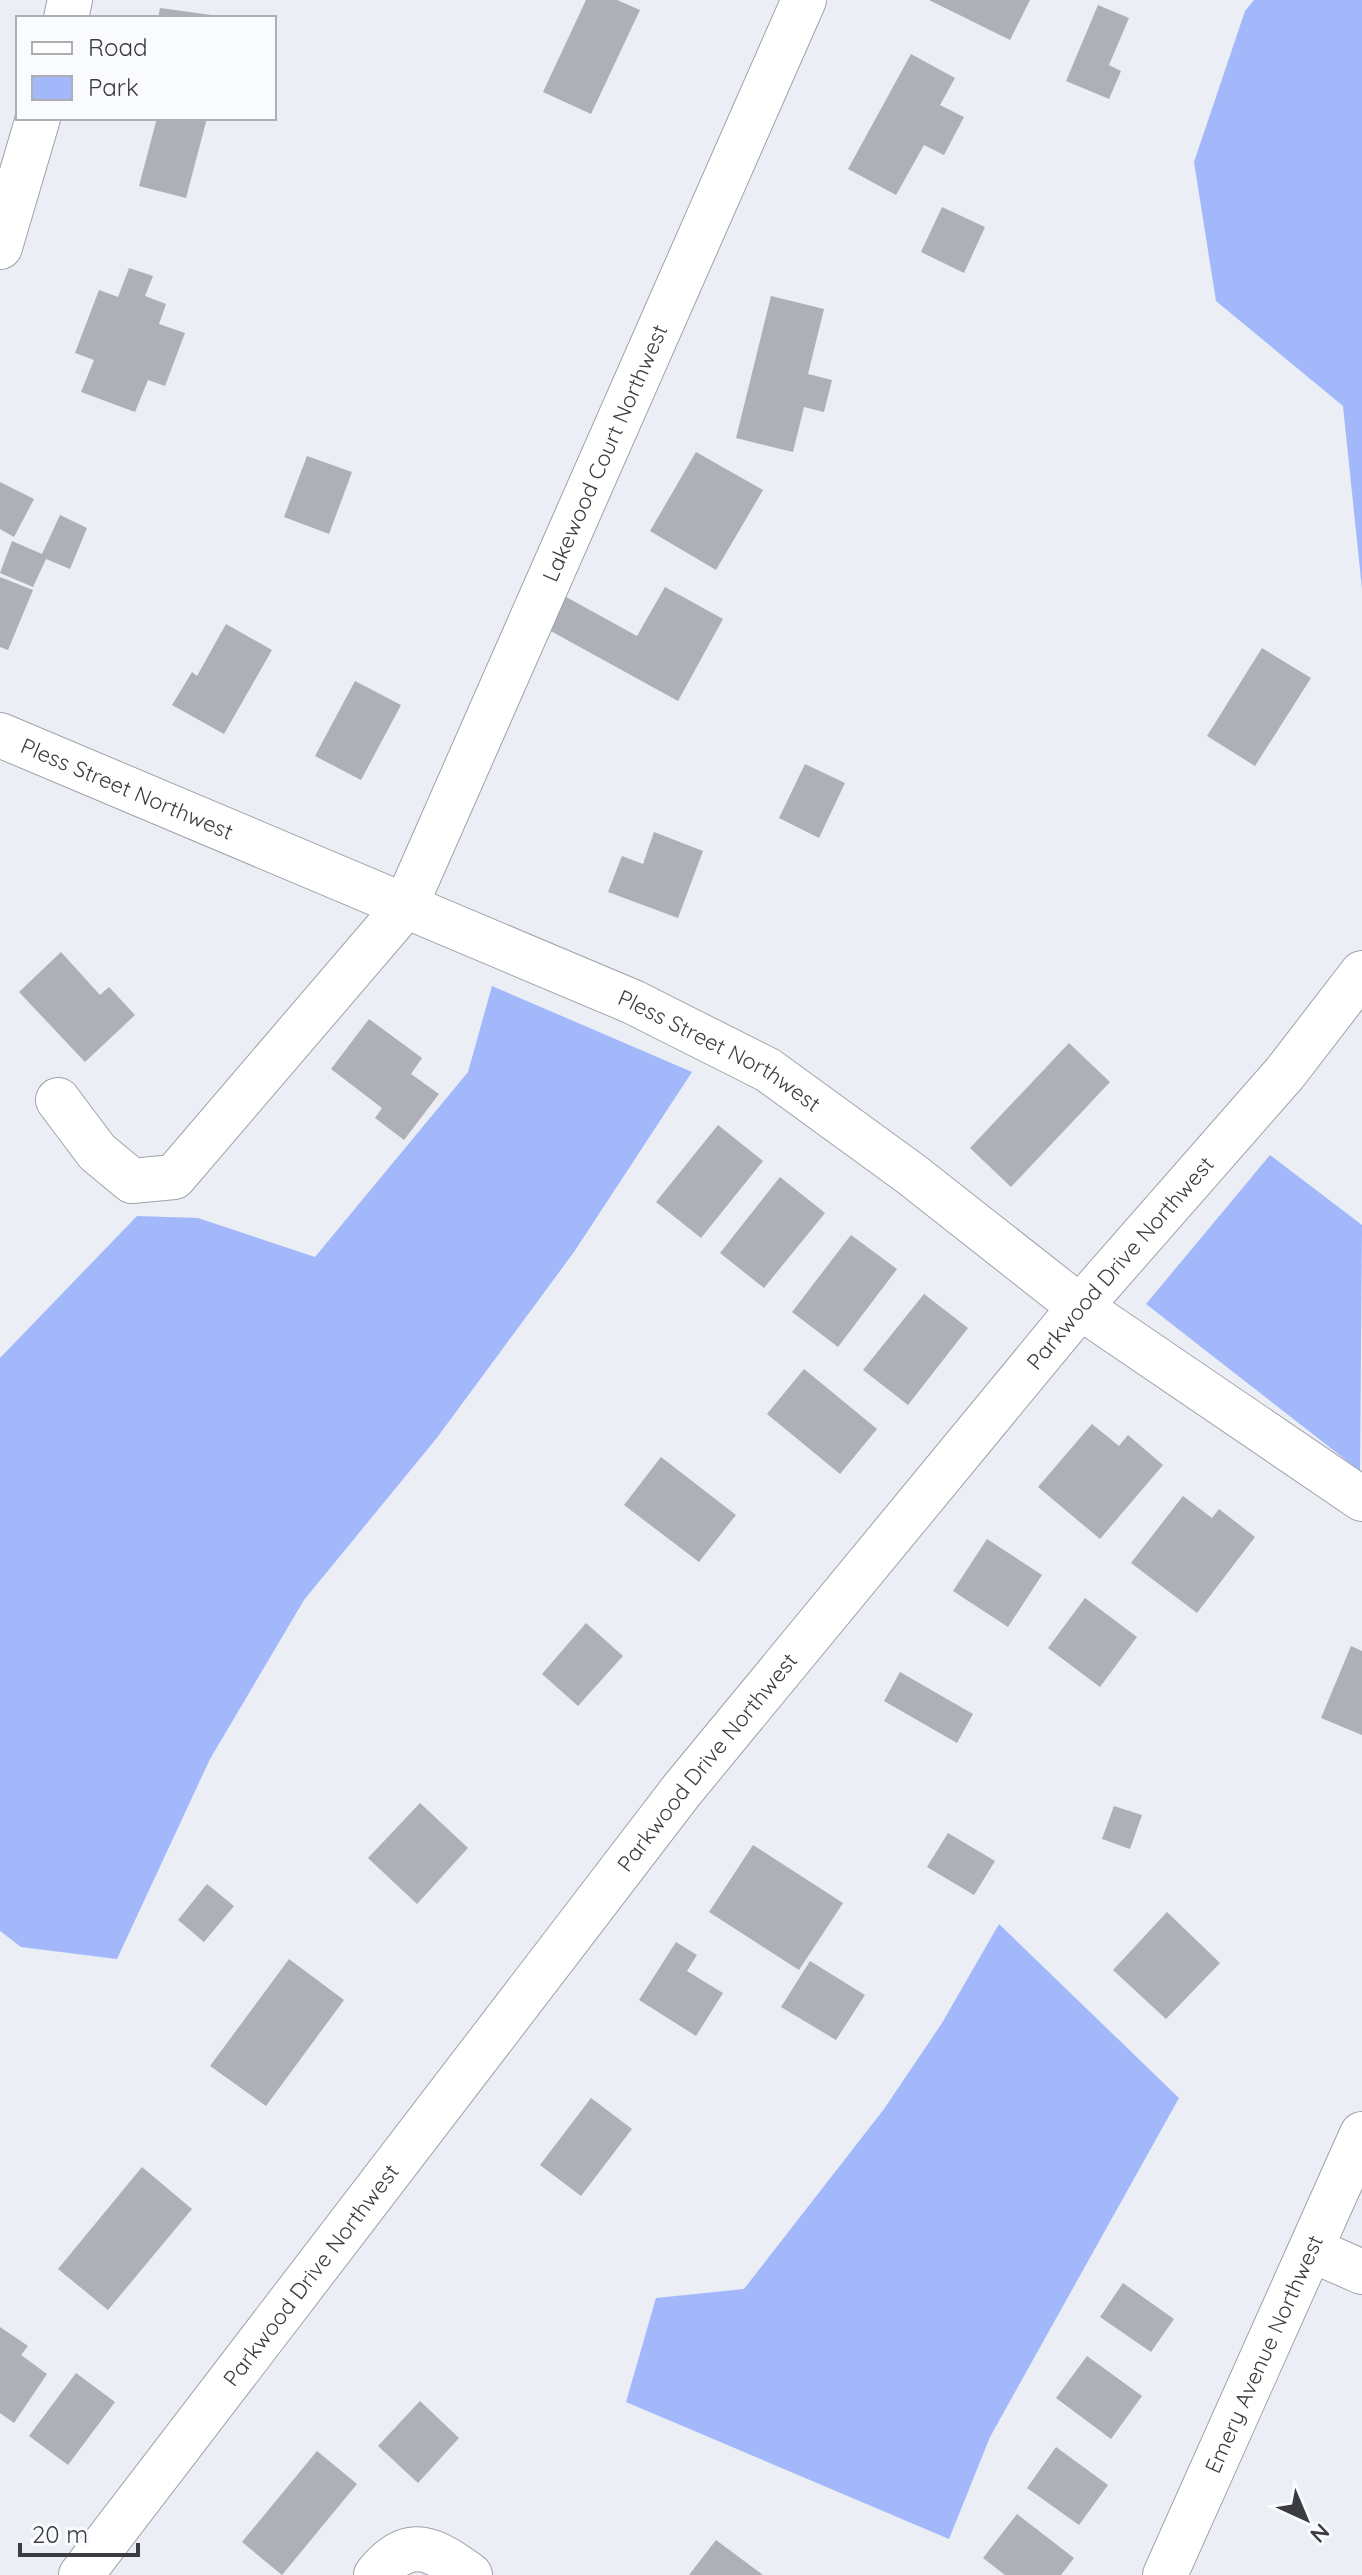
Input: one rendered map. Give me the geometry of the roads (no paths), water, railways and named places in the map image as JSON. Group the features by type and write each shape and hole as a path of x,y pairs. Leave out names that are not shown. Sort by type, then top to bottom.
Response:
{"street":[{"name":"Lakewood Court Northwest","path":"58,1100 97,1152 132,1181 174,1177 405,907 804,0"},
{"path":"0,247 37,120"},
{"name":"Pless Street Northwest","path":"0,735 633,1002 768,1070 911,1174 1080,1307 1362,1499"},
{"name":"Parkwood Drive Northwest","path":"81,2575 682,1790 1080,1307 1285,1073 1362,973"},
{"name":"Emery Avenue Northwest","path":"1165,2575 1362,2134"},
{"path":"1312,2250 1362,2272"},
{"path":"376,2575 385,2564 410,2548 435,2550 470,2575"}]}
